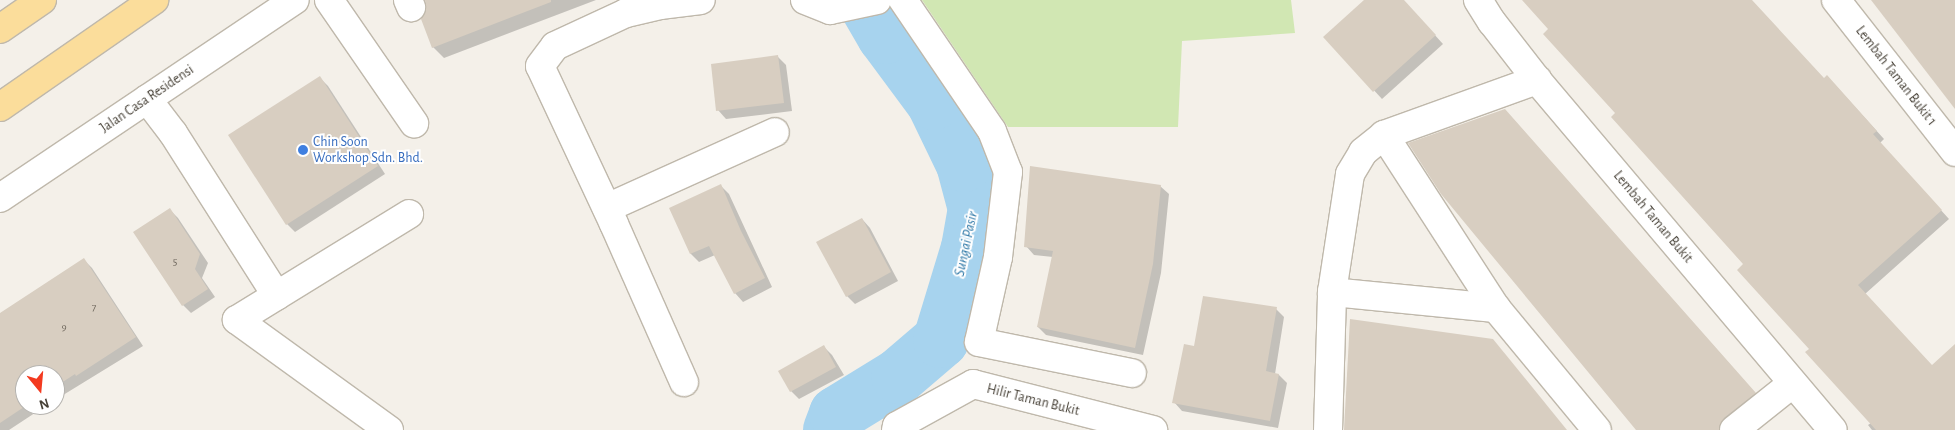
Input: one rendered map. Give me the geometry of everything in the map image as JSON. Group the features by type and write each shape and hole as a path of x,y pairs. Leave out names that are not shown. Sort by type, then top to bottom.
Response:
{"main road":[{"path":"0,29 42,0"},
{"path":"0,107 154,0"}],"street":[{"name":"Jalan Casa Residensi","path":"0,198 294,0"},
{"path":"329,0 414,122"},
{"path":"684,382 607,208 540,66 555,46 626,13 660,5 701,0"},
{"path":"805,0 830,10 877,0"},
{"path":"903,0 992,131 1008,172 998,257 979,342 1132,373"},
{"name":"Lembah Taman Bukit","path":"1478,0 1492,22 1537,80 1833,430"},
{"name":"Lembah Taman Bukit 1","path":"1836,0 1955,152"},
{"path":"1328,430 1332,292 1350,174 1363,152 1384,135 1537,80"},
{"path":"147,98 173,133 277,296"},
{"path":"607,208 775,132"},
{"path":"1384,135 1496,308 1597,430"},
{"path":"389,430 237,320 409,214"},
{"path":"1332,292 1496,308"},
{"path":"1734,430 1793,383"},
{"name":"Hilir Taman Bukit","path":"896,430 897,426 972,384 1153,430"}],"green space":[{"path":"922,0 1291,0 1295,33 1182,41 1178,127 1008,127"}],"building":[{"path":"425,0 551,0 551,2 432,48 421,19 426,9"},
{"path":"1364,0 1404,0 1436,35 1373,92 1323,37"},
{"path":"1522,0 1752,0 1824,78 1827,75 1877,131 1873,134 1942,210 1858,285 1932,365 1955,344 1955,430 1876,430 1805,352 1809,349 1737,270 1743,264 1611,117 1615,113 1543,34 1548,29"},
{"path":"1871,0 1955,0 1955,109"},
{"path":"778,55 784,103 716,111 711,64"},
{"name":"Chin Soon Workshop Sdn. Bhd.","path":"320,76 378,166 286,225 228,135"},
{"path":"1505,109 1756,393 1724,418 1719,430 1636,430 1441,194 1408,143"},
{"path":"1030,166 1161,185 1153,264 1135,348 1037,327 1053,251 1024,247"},
{"path":"721,184 741,231 765,278 734,294 709,246 690,254 669,208"},
{"path":"170,208 200,254 195,269 208,289 182,306 133,232"},
{"path":"862,218 891,272 846,297 816,242"},
{"path":"84,258 136,337 76,376 75,374 65,380 65,365 15,365 15,413 0,423 0,313"},
{"path":"1203,296 1277,307 1266,371 1279,374 1270,421 1172,403 1184,344 1194,346"},
{"path":"1350,319 1493,339 1567,430 1344,430"},
{"path":"824,345 836,367 790,392 778,371"}],"waterway":[{"name":"Sungai Pasir","path":"831,430 837,414 899,376 941,340 969,248 976,209 964,164 934,102 885,36 864,0"}],"place":[{"name":"Chin Soon Workshop Sdn. Bhd.","path":"303,150"}]}
